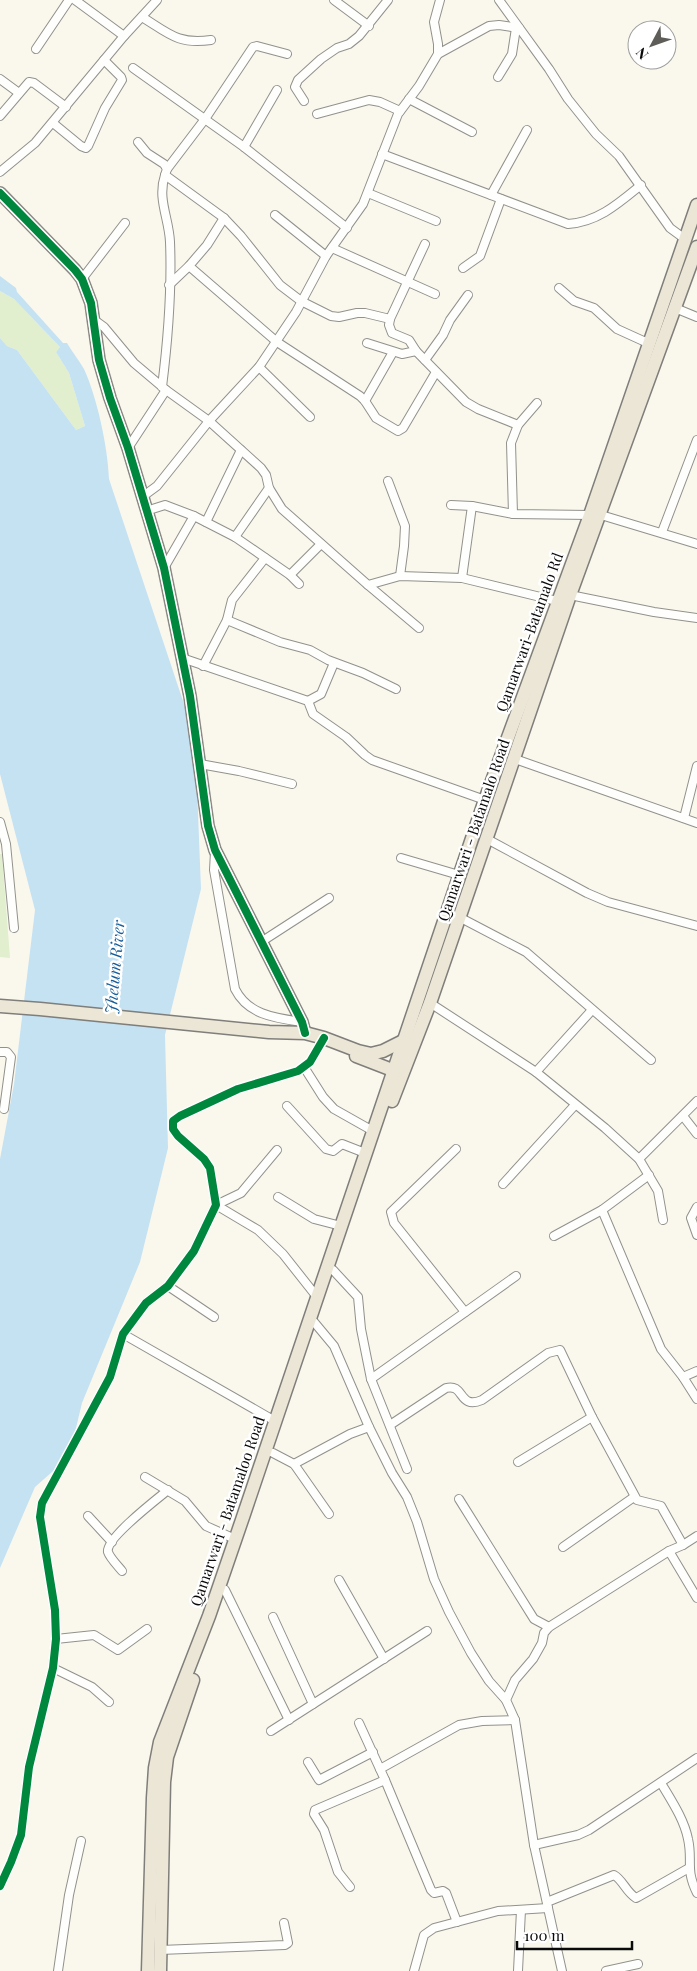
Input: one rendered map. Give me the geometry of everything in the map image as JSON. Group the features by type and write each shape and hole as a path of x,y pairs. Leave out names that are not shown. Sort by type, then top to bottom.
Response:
{"main road":[{"name":"Qamarwari-Batamalo Rd","path":"570,595 650,344 697,205"},
{"name":"Qamarwari-Batamalo Rd","path":"397,1072 403,1040 459,875 557,601 595,515 697,247"},
{"name":"Qamarwari - Batamalo Road","path":"397,1072 430,1003 570,595"},
{"path":"0,1006 40,1008 269,1032 303,1028 321,1039 397,1072"},
{"path":"321,1039 358,1052 371,1054 383,1051 403,1040"},
{"name":"Qamarwari - Batamaloo Road","path":"148,1971 153,1798 159,1751 235,1539 372,1131 397,1072"},
{"name":"Qamarwari - Batamaloo Road","path":"160,1971 162,1810 167,1757 273,1453 314,1322 333,1270 397,1072"}],"street":[{"path":"36,49 69,0"},
{"path":"75,0 124,36"},
{"path":"0,172 35,143 124,36 157,0"},
{"path":"334,0 368,26"},
{"path":"304,101 296,88 295,84 298,80 328,53 354,40 368,26 387,0"},
{"path":"438,54 434,22 440,0"},
{"path":"499,0 517,28 549,69 568,99 596,134 619,156 666,222 686,239"},
{"path":"142,17 176,38 187,42 210,40"},
{"path":"142,497 157,486 209,421 259,367 278,342 326,256 363,204 400,111 410,99 438,54 489,26 499,25 517,28"},
{"path":"498,77 512,54 517,28"},
{"path":"128,448 164,389 168,337 170,242 161,196 166,172 205,120 253,47 257,46 287,54"},
{"path":"52,123 81,146 86,148 88,146 105,108 122,80 104,60"},
{"path":"133,68 244,147 347,228"},
{"path":"0,79 20,93"},
{"path":"0,116 28,83 31,82 66,107"},
{"path":"244,147 277,90"},
{"path":"410,99 472,132"},
{"path":"317,114 369,100 380,102 400,111"},
{"path":"491,195 527,130"},
{"path":"138,142 147,153 164,164 166,172 224,218 241,236 280,285 301,302 338,318 365,313 390,319"},
{"path":"382,154 568,224 582,223 610,210 641,185"},
{"path":"0,193 82,278 91,304 99,360 164,568 182,658 200,764 208,826 216,850 303,1028"},
{"path":"368,193 436,221"},
{"path":"463,268 480,256 501,199"},
{"path":"275,215 326,256"},
{"path":"169,285 189,266 207,244 224,218"},
{"path":"82,278 125,223"},
{"path":"425,244 390,319 389,325 392,333 409,340 416,352 466,402 478,409 518,425"},
{"path":"332,248 435,294"},
{"path":"189,266 278,342 365,401 376,418 394,430 401,430 436,372"},
{"path":"559,288 574,300 594,308 617,329 650,344"},
{"path":"425,360 468,295"},
{"path":"675,308 697,317"},
{"path":"93,319 104,327 134,363 164,389 209,421 264,472 269,488 282,509 419,628"},
{"path":"367,343 393,352 406,354 416,352"},
{"path":"365,401 393,352"},
{"path":"259,367 310,417"},
{"path":"513,514 511,443 518,425 537,403"},
{"path":"662,532 697,440"},
{"path":"206,522 241,450"},
{"path":"388,481 404,526 404,546 400,576"},
{"path":"234,538 269,488"},
{"path":"146,511 165,505 194,516 265,558 290,575 299,584"},
{"path":"451,505 472,506 513,514 595,515 662,532 697,544"},
{"path":"462,578 472,506"},
{"path":"164,568 194,516"},
{"path":"290,575 321,544"},
{"path":"203,666 227,620 234,596 265,558"},
{"path":"368,585 400,576 462,578 557,601"},
{"path":"570,595 654,612 697,618"},
{"path":"227,620 280,642 310,650 396,689"},
{"path":"182,658 308,701 321,694 334,662"},
{"path":"308,701 313,714 346,737 372,760 485,800"},
{"path":"515,759 697,823"},
{"path":"200,764 292,784"},
{"path":"684,818 697,766"},
{"path":"0,822 6,844 14,928"},
{"path":"487,839 587,893 608,902 697,926"},
{"path":"216,850 214,870 235,989 240,1000 247,1006 303,1028"},
{"path":"401,858 459,875"},
{"path":"261,942 329,898"},
{"path":"459,917 526,952 651,1060"},
{"path":"430,1003 536,1072 605,1128 639,1159 658,1191 663,1220"},
{"path":"536,1072 592,1010"},
{"path":"0,1886 12,1862 21,1835 30,1767 53,1668 56,1639 55,1610 40,1517 44,1496 110,1377 123,1334 146,1303 168,1286 194,1251 216,1204 210,1168 204,1159 178,1136 173,1129 173,1122 180,1116 238,1089 298,1071 310,1062 321,1039"},
{"path":"0,1052 7,1052 11,1057 4,1109"},
{"path":"304,1067 323,1097 334,1109 372,1131"},
{"path":"639,1159 697,1102"},
{"path":"502,1184 575,1105"},
{"path":"287,1106 326,1149 333,1151 342,1144 365,1153"},
{"path":"683,1116 697,1134"},
{"path":"456,1149 395,1206 391,1212 391,1217 465,1312"},
{"path":"216,1204 241,1193 278,1150"},
{"path":"554,1236 602,1210 649,1175"},
{"path":"278,1197 314,1219 341,1226"},
{"path":"216,1204 258,1230 283,1254 317,1297"},
{"path":"697,1207 691,1218 697,1235"},
{"path":"602,1210 661,1349 697,1399"},
{"path":"333,1270 358,1297 361,1329 371,1379 407,1469"},
{"path":"371,1379 516,1276"},
{"path":"168,1286 214,1318"},
{"path":"314,1322 334,1346 392,1473 407,1497 417,1522 434,1579 449,1612 471,1654 506,1700 515,1720 534,1845 562,1971"},
{"path":"123,1334 275,1421"},
{"path":"390,1425 446,1388 456,1388 465,1401 470,1403 482,1400 548,1353 559,1350 563,1353 592,1417 628,1481 634,1497 637,1500 661,1506 683,1545"},
{"path":"683,1377 697,1371"},
{"path":"518,1462 592,1417"},
{"path":"294,1464 350,1434 370,1427"},
{"path":"273,1453 294,1464 330,1514"},
{"path":"145,1477 188,1503 206,1526 235,1539"},
{"path":"122,1571 108,1553 108,1549 125,1526 168,1490"},
{"path":"563,1548 634,1497"},
{"path":"458,1499 534,1620 548,1628"},
{"path":"88,1516 112,1542"},
{"path":"506,1700 515,1680 542,1643 544,1633 548,1628 669,1550 683,1545 697,1536"},
{"path":"669,1550 697,1598"},
{"path":"339,1580 384,1659"},
{"path":"225,1590 289,1720"},
{"path":"273,1617 313,1704"},
{"path":"56,1639 94,1635 118,1650 147,1629"},
{"path":"271,1731 427,1631"},
{"path":"53,1668 92,1687 109,1702"},
{"path":"380,1769 460,1725 482,1721 515,1720"},
{"path":"359,1723 385,1780 430,1890 434,1893 443,1891 446,1893 457,1922"},
{"path":"308,1762 319,1780 372,1752"},
{"path":"534,1845 578,1835 590,1830 697,1758"},
{"path":"350,1887 338,1872 324,1830 314,1812 317,1808 385,1780"},
{"path":"661,1783 686,1828 689,1842 691,1880 697,1893"},
{"path":"58,1971 69,1895 81,1841"},
{"path":"414,1971 427,1931 498,1911 521,1910 548,1905 614,1875 619,1878 628,1892 636,1898 689,1868"},
{"path":"518,1971 521,1910"},
{"path":"160,1950 284,1945 288,1943 284,1923"},
{"path":"606,1971 638,1964"}],"green space":[{"path":"0,291 14,299 60,347 56,352 69,373 85,426 76,430 17,350 7,346 0,338"},
{"path":"0,854 2,854 10,958 0,957"}],"water":[{"name":"Jhelum River","path":"0,276 16,288 17,292 63,343 67,343 89,380 104,438 109,479 195,737 201,889 165,1035 168,1148 140,1262 82,1403 69,1457 35,1487 0,1568 0,1159 14,1084 35,910 0,774 0,338 7,346 17,350 76,430 85,426 69,373 56,352 60,347 14,299 0,291"}],"cycle path":[{"path":"0,193 75,270 82,279 91,303 99,360 164,568 190,696 208,826 215,850 302,1022 305,1033"},
{"path":"0,1886 21,1835 29,1767 53,1668 56,1639 55,1610 40,1517 42,1503 110,1377 123,1334 146,1303 168,1286 194,1251 216,1205 210,1168 204,1159 178,1136 173,1129 173,1121 238,1089 298,1071 310,1062 324,1038"}]}
